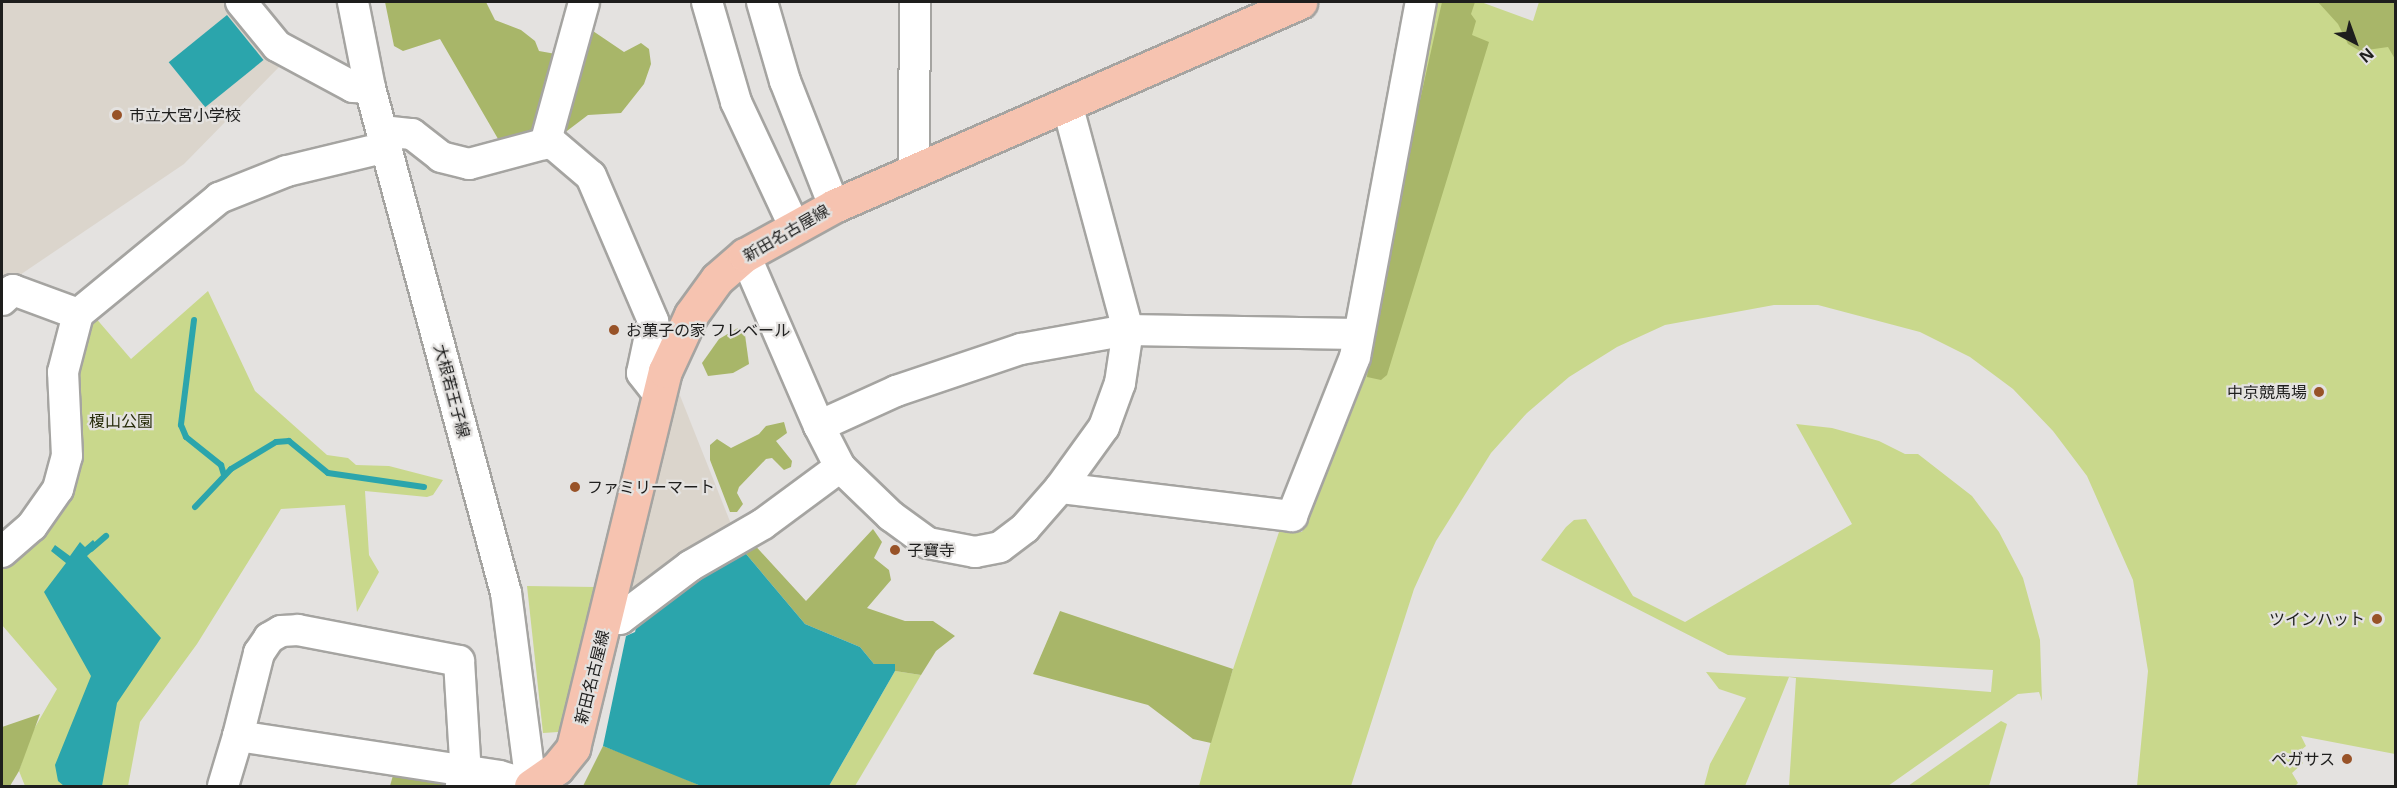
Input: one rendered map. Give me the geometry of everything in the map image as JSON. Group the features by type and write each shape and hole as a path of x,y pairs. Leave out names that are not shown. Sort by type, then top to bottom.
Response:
{"main road":[{"name":"新田名古屋線","path":"531,785 557,768 573,748 607,617 664,371 691,315 717,279 745,255 834,206 1300,2"}],"street":[{"path":"241,2 277,46 353,87 370,88"},
{"name":"大根若王子線","path":"353,2 370,88 506,593 531,785"},
{"path":"545,144 584,2"},
{"path":"707,2 736,102 794,226"},
{"path":"762,2 785,81 834,206"},
{"path":"914,171 915,2"},
{"path":"1060,488 1292,516 1355,357 1357,334 1421,2"},
{"path":"745,255 819,426 840,467 891,516 928,543 975,552 1000,547 1025,528 1060,488 1104,427 1120,382 1128,330 1067,104"},
{"path":"2,552 32,526 58,489 67,456 63,372 78,314 219,198 287,171 384,139 412,134 441,157 469,164 551,142 591,176 654,321 642,373 659,395"},
{"path":"2,300 13,290 78,314"},
{"path":"819,426 896,391 1021,349 1128,330 1357,334"},
{"path":"607,617 620,619 690,566 763,524 840,467"},
{"path":"223,786 259,653 270,638 281,631 298,630 459,661 464,780"},
{"path":"238,736 464,780 499,776 531,785"}],"shaded area":[{"name":"市立大宮小学校","path":"2,2 229,2 281,65 184,164 8,283 2,278"},
{"path":"677,388 735,534 625,606"}],"green space":[{"path":"385,2 486,2 495,20 521,30 535,41 539,51 567,56 540,142 501,144 440,39 403,51 394,46"},
{"path":"1434,2 1481,2 1533,21 1539,2 2395,2 2395,754 2301,736 2306,746 2296,754 2303,763 2292,773 2298,783 2295,786 2137,786 2148,671 2133,580 2087,476 2053,431 2013,389 1970,357 1920,332 1818,305 1774,305 1665,325 1617,347 1569,377 1527,413 1491,453 1436,541 1414,589 1351,786 1199,786 1219,711 1279,532 1302,532 1362,366"},
{"path":"1442,2 1475,2 1471,14 1476,21 1472,35 1489,42 1387,375 1381,380 1367,377 1375,301"},
{"path":"2318,2 2395,2 2395,59 2388,47 2360,51 2348,44 2338,24"},
{"path":"590,29 624,52 641,43 649,49 651,64 644,84 621,113 588,115 563,134"},
{"name":"榎山公園","path":"208,291 255,391 327,455 348,458 356,465 389,466 443,480 433,495 427,497 365,491 369,555 379,572 357,612 345,505 281,509 197,644 140,722 128,786 25,786 19,771 30,736 57,689 2,625 2,564 38,532 72,364 94,316 131,359"},
{"path":"738,328 745,335 749,364 733,373 708,376 702,363 719,339"},
{"path":"784,422 787,433 776,441 792,461 791,467 784,470 772,458 766,459 739,487 737,493 743,504 737,512 730,512 710,460 710,445 717,439 731,448 759,434 766,426"},
{"path":"1796,424 1832,428 1879,441 1905,454 1918,454 1972,496 1999,532 2023,578 2040,640 2042,701 2039,692 2018,694 1888,786 1789,786 1796,678 1789,677 1745,786 1704,786 1710,764 1746,698 1719,689 1706,672 1812,678 1991,692 1993,670 1728,655 1541,560 1566,527 1574,520 1586,519 1633,596 1685,622 1852,524"},
{"path":"873,529 882,542 874,558 889,570 891,580 867,608 905,621 933,621 955,636 936,651 921,675 895,671 895,664 874,664 860,647 805,624 741,548 750,540 806,601"},
{"path":"527,586 595,587 567,714 558,732 543,733"},
{"path":"1060,611 1233,669 1211,743 1193,739 1148,705 1033,674"},
{"path":"895,671 921,675 855,786 829,786"},
{"path":"40,714 19,771 10,786 2,786 2,727"},
{"path":"2001,721 2007,724 1989,786 1908,786"},
{"path":"603,746 656,766 701,786 583,786"},
{"path":"395,768 456,776 452,786 390,786"}],"water":[{"path":"227,15 264,60 205,107 169,62"},
{"path":"93,540 98,546 87,556 161,638 117,703 102,786 64,786 58,781 55,765 91,676 44,592 66,563 51,551 55,545 70,556 80,542 85,547"},
{"path":"741,548 805,624 860,647 874,664 895,664 895,671 829,786 701,786 603,746 626,636 635,632 639,617"}],"waterway":[{"path":"194,320 181,425 186,437 221,465 224,475"},
{"path":"195,507 231,469 276,442 289,441 328,473 424,487"},
{"path":"91,549 106,536"}],"place":[{"name":"市立大宮小学校","path":"117,115"},
{"name":"お菓子の家 フレベール","path":"614,330"},
{"name":"中京競馬場","path":"2319,392"},
{"name":"ファミリーマート","path":"575,487"},
{"name":"子寶寺","path":"895,550"},
{"name":"ツインハット","path":"2377,619"},
{"name":"ペガサス","path":"2347,759"}]}
